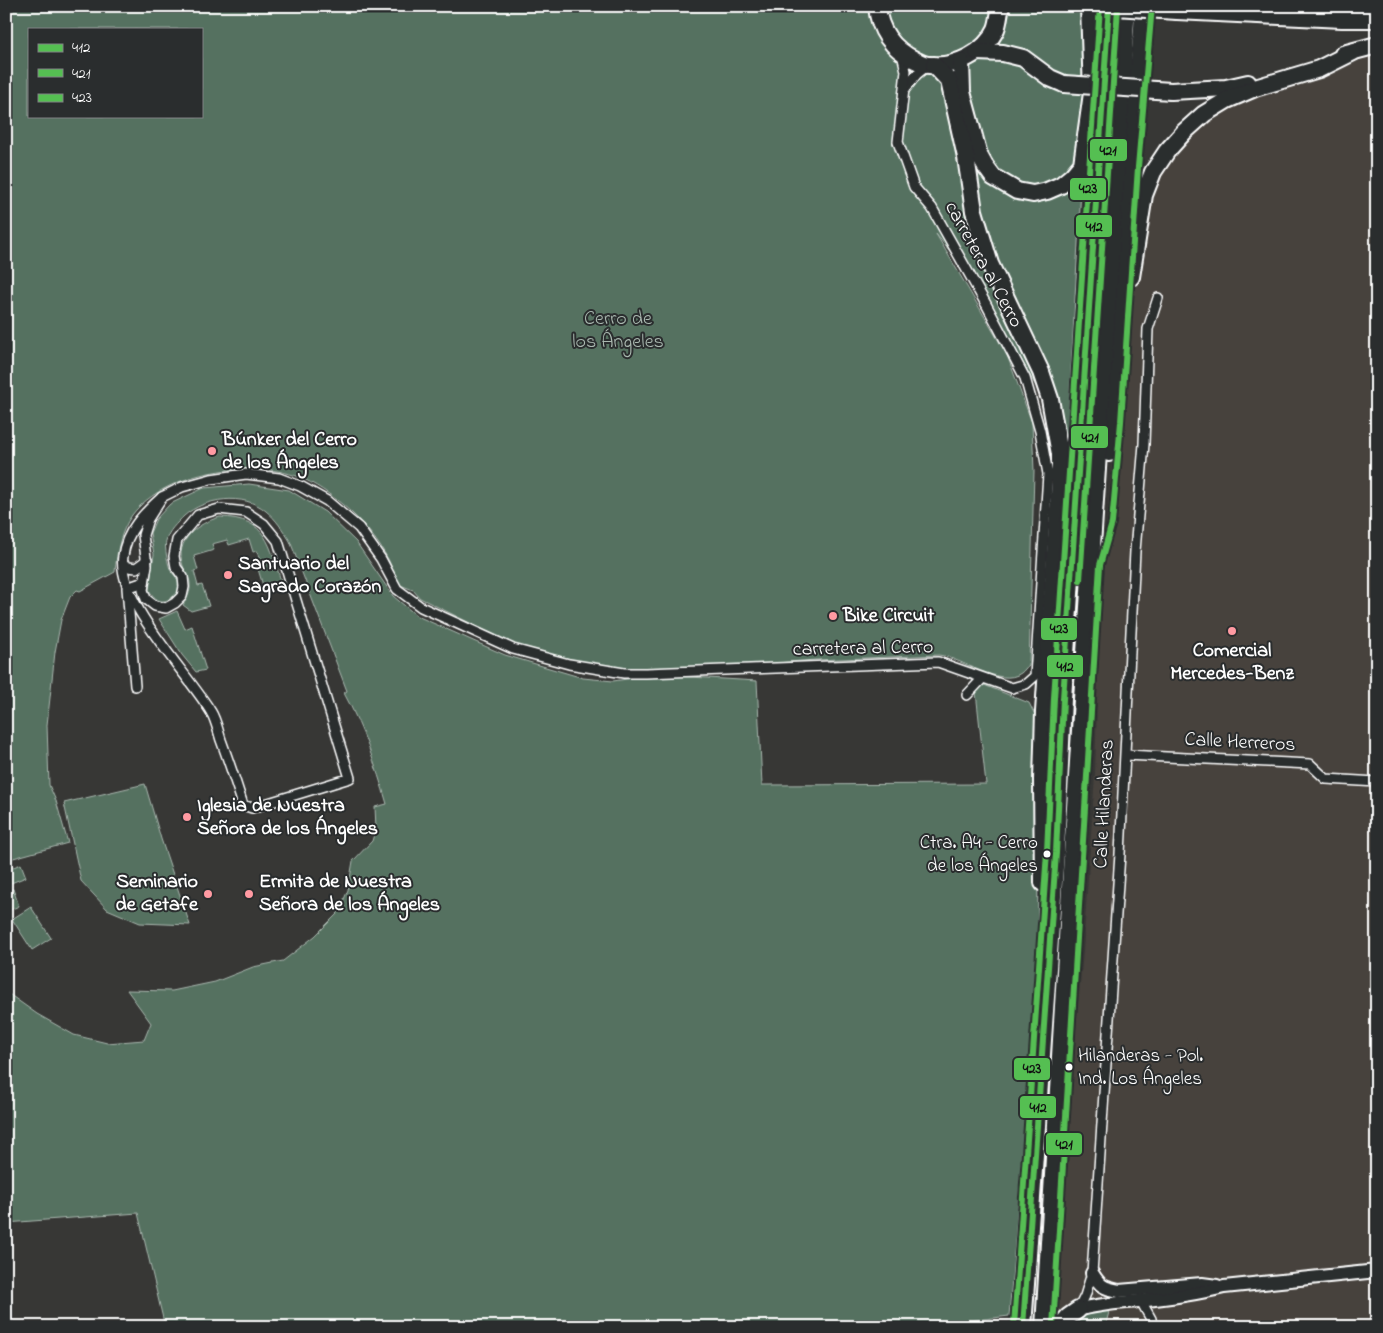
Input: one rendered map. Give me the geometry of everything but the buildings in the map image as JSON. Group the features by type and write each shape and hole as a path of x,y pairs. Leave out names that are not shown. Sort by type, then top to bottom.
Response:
{"highway":[{"path":"878,6 878,17 889,41 902,53 931,65 948,81 966,157 974,211 990,264 1040,372 1050,400 1060,454 1060,480 1044,712 1042,780 1043,920 1047,968"},
{"path":"931,65 961,61 977,52 987,43 996,29 1001,6"},
{"path":"961,61 962,92 979,155 993,177 1017,191 1033,194 1061,185 1082,164 1092,93 1089,6"},
{"path":"1100,6 1342,19 1377,17"},
{"path":"1023,1327 1056,853 1064,689 1109,6"},
{"path":"1044,1327 1127,6"},
{"path":"1091,563 1103,522 1129,166 1143,6"},
{"path":"1177,11 1214,9 1221,6"},
{"path":"1339,6 1353,12 1377,17"},
{"path":"977,52 1003,53 1023,58 1050,78 1064,84 1171,91 1226,88 1254,82 1377,45"},
{"path":"1115,366 1123,336 1144,195 1153,172 1167,151 1204,114 1227,100 1255,88 1319,69 1353,52"},
{"path":"1060,1327 1068,1317 1078,1310"}],"street":[{"path":"902,53 906,70 905,89"},
{"path":"905,89 917,74 931,65"},
{"name":"carretera al Cerro","path":"136,686 123,564 123,555 128,537 142,514 162,497 182,487 211,479 246,474 279,478 300,486 327,501 358,528 381,559 397,589 421,607 513,649 569,664 624,673 938,662 1012,688 1026,684 1035,676 1048,474 1040,431 1025,378 932,208 914,187 898,142 905,89"},
{"name":"Calle Hilanderas","path":"1078,1310 1086,1296 1092,1273 1126,754 1135,551 1144,444 1148,329 1158,298"},
{"path":"144,582 127,588 145,619 213,713 243,805 252,808 350,778 278,540 264,524 246,512 219,509 198,515 177,540 174,556 176,567 183,577 184,587 182,596 166,608 155,606 146,599 143,590 147,560 143,535 148,520 162,497"},
{"path":"123,564 136,568 147,560"},
{"path":"967,696 982,679"},
{"name":"Calle Herreros","path":"1126,754 1310,764 1326,779 1377,782"},
{"path":"1078,1310 1142,1295 1202,1284 1224,1287 1377,1271"},
{"path":"1092,1273 1099,1284 1107,1288 1142,1295"},
{"path":"1142,1295 1152,1327"}],"shaded area":[{"path":"1377,55 1377,1327 1105,1327 1109,1312 1057,1319 1065,1150 1083,952 1095,776 1100,600 1111,471 1133,302 1148,212 1161,173 1192,129 1229,107 1276,88"}],"green space":[{"name":"Cerro de los Ángeles","path":"6,6 1091,6 1067,443 987,297 936,234 1007,355 1032,423 1034,471 1029,665 1022,672 1013,677 992,675 939,655 815,660 646,673 582,663 514,645 420,598 413,590 398,584 388,559 372,535 341,503 304,479 284,472 262,469 212,472 188,478 166,488 147,500 132,515 125,528 118,549 115,572 80,591 77,590 70,597 61,620 55,652 47,725 49,785 56,801 68,843 6,860"},
{"path":"249,484 289,490 325,512 356,542 393,596 417,616 505,655 583,678 613,681 657,675 757,681 762,785 986,784 976,692 979,683 1029,703 1037,719 1038,956 1009,1316 922,1327 165,1327 138,1213 6,1223 6,992 37,1014 74,1035 107,1043 144,1040 151,1023 127,990 172,991 215,982 253,967 283,961 315,936 338,913 348,890 353,861 372,841 376,828 375,807 387,804 368,747 344,693 347,691 290,541 270,514 257,505 236,499 213,501 192,510 173,527 167,537 167,556 171,571 178,580 178,592 170,599 162,601 152,595 149,590 154,554 150,533 156,519 170,504 204,488"},
{"path":"220,517 248,522 257,528 264,536 274,557 282,584 264,589 258,569 262,568 257,551 253,552 249,539 229,545 227,540 212,544 214,550 194,556 198,570 194,571 198,586 202,585 209,606 191,611 183,605 190,587 181,557 182,548 185,541 196,528"},
{"path":"177,611 185,629 192,626 206,670 196,672 182,655 159,619"},
{"path":"145,784 190,925 140,923 107,909 81,881 64,803"},
{"path":"21,864 26,877 6,885 6,870"},
{"path":"13,889 19,906 10,910 6,899 6,891"},
{"path":"31,907 51,938 32,950 12,919"},
{"path":"1105,1310 1109,1312 1105,1327 1064,1327 1080,1315"}],"transit line":[{"name":"423","path":"1014,1326 1047,852 1054,698 1100,6"},
{"name":"412","path":"1023,1327 1056,853 1063,699 1109,6"},
{"name":"421","path":"1053,1327 1100,565 1112,523 1121,422 1138,167 1152,6"},
{"name":"421","path":"1080,580 1118,7"}],"place":[{"name":"Búnker del Cerro de los Ángeles","path":"212,451"},
{"name":"Santuario del Sagrado Corazón","path":"228,575"},
{"name":"Bike Circuit","path":"833,616"},
{"name":"Comercial Mercedes-Benz","path":"1232,631"},
{"name":"Iglesia de Nuestra Señora de los Ángeles","path":"187,817"},
{"name":"Ctra. A4 - Cerro de los Ángeles","path":"1047,854"},
{"name":"Seminario de Getafe","path":"208,894"},
{"name":"Ermita de Nuestra Señora de los Ángeles","path":"249,894"},
{"name":"Hilanderas - Pol. Ind. Los Ángeles","path":"1069,1067"}]}
